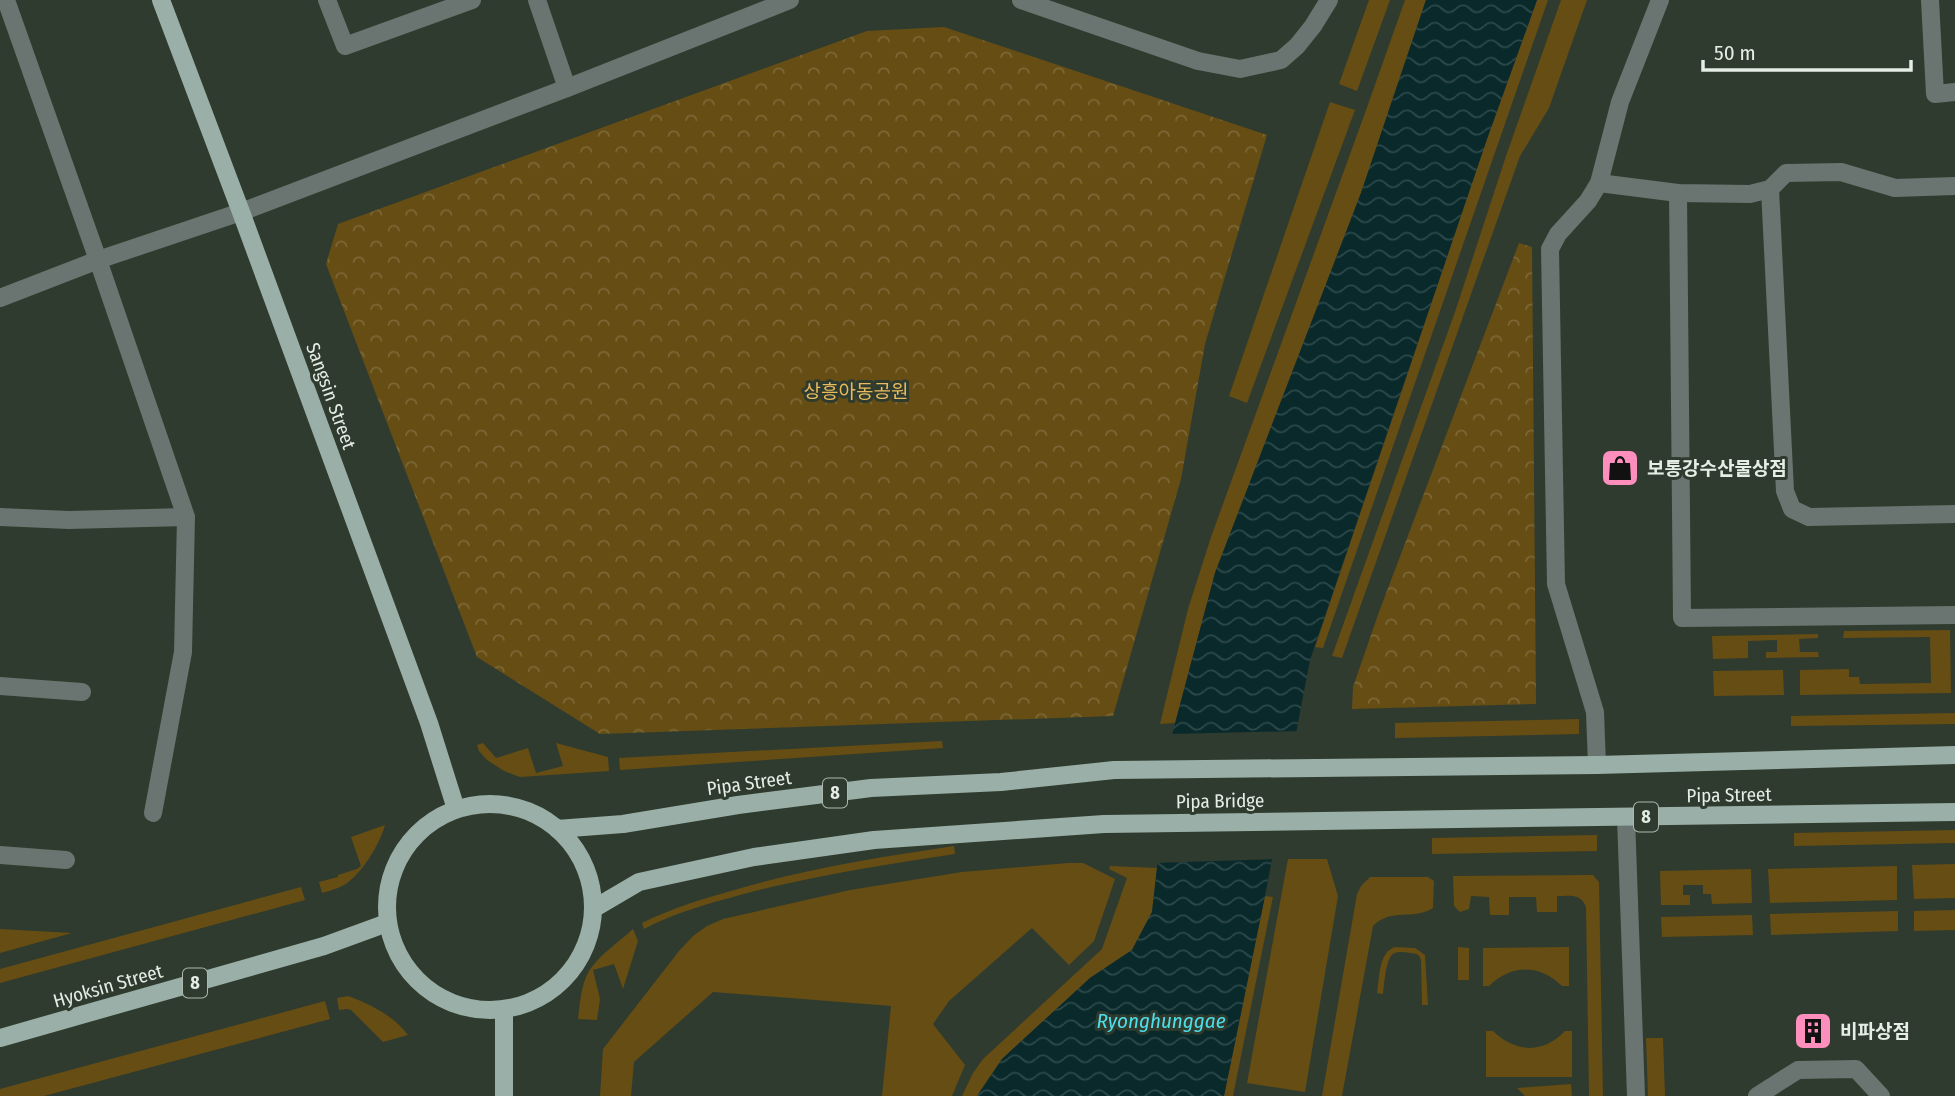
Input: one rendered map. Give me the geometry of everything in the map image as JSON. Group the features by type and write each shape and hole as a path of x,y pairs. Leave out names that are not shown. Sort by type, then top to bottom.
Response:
{"main road":[{"name":"Sangsin Street","path":"161,0 242,212 429,723 456,809"},
{"name":"Pipa Street","path":"1341,768 1597,765 1955,755"},
{"name":"Pipa Bridge","path":"1114,771 1341,768"},
{"name":"Pipa Street","path":"557,829 622,824 738,805 871,788 1001,782 1114,771"},
{"path":"473,804 505,804 527,810 557,829 580,857 592,891 593,909 591,927 579,960 555,988 524,1005 504,1010 483,1010 448,1002 418,982 397,953 387,923 386,905 388,887 401,853 411,839 439,816 473,804"},
{"name":"Pipa Street","path":"1337,821 1955,812"},
{"name":"Pipa Bridge","path":"593,909 639,882 754,857 874,840 1104,824 1337,821"},
{"name":"Hyoksin Street","path":"0,1038 324,946 387,923"},
{"path":"504,1010 504,1096"}],"street":[{"path":"327,0 345,46 472,0"},
{"path":"537,0 568,88"},
{"path":"0,298 98,260 242,212 790,0"},
{"path":"1021,0 1198,61 1240,69 1281,60 1313,26 1329,0"},
{"path":"1597,765 1595,712 1556,584 1550,249 1558,234 1588,201 1599,183 1620,103 1660,0"},
{"path":"1930,0 1935,94 1955,92"},
{"path":"5,6 98,260 186,517 183,652 153,813"},
{"path":"1599,183 1678,192 1750,194 1770,189 1786,173 1841,172 1895,188 1955,186"},
{"path":"1770,189 1785,491 1791,509 1809,517 1955,514"},
{"path":"1678,192 1682,618 1955,615"},
{"path":"0,517 69,520 186,517"},
{"path":"0,686 82,692"},
{"path":"1626,818 1636,1096"},
{"path":"0,855 66,860"},
{"path":"1757,1096 1798,1070 1856,1069 1881,1096"}],"green space":[{"path":"1369,0 1390,0 1357,91 1339,84"},
{"path":"1405,0 1426,0 1361,193 1215,573 1175,723 1160,724 1188,609 1211,537"},
{"path":"1537,0 1548,0 1323,648 1315,647 1487,139"},
{"path":"1561,0 1587,0 1549,108 1520,156 1342,658 1332,656 1456,309"},
{"name":"상흥아동공원","path":"944,27 1267,135 1205,344 1181,479 1113,716 600,734 477,657 326,264 338,224 867,31"},
{"path":"1330,102 1355,110 1247,403 1229,396"},
{"path":"1519,243 1532,247 1536,704 1352,709 1353,687 1379,612"},
{"path":"1950,630 1951,693 1800,695 1800,670 1849,669 1849,677 1859,677 1860,684 1931,683 1930,637 1843,638 1844,631"},
{"path":"1818,634 1818,638 1799,639 1800,652 1818,652 1819,657 1766,658 1766,652 1777,652 1777,640 1748,641 1748,658 1713,659 1712,636"},
{"path":"1783,670 1784,695 1714,696 1713,671"},
{"path":"1955,713 1955,724 1791,726 1791,716"},
{"path":"1579,719 1579,734 1395,738 1395,723"},
{"path":"942,741 943,748 620,770 619,758"},
{"path":"483,743 496,758 528,748 536,773 563,766 556,743 608,757 609,771 520,777 487,760 477,745"},
{"path":"385,825 374,850 357,874 344,885 322,893 319,882 361,866 351,837"},
{"path":"1955,830 1955,843 1794,846 1794,833"},
{"path":"1597,835 1597,851 1432,854 1432,838"},
{"path":"954,846 955,854 793,882 703,905 644,929 642,923 713,896 791,875"},
{"path":"1288,859 1327,859 1338,896 1305,1092 1247,1083"},
{"path":"1083,863 1115,879 1094,941 1069,965 1032,928 949,1001 933,1024 965,1065 952,1096 882,1096 891,1006 713,992 634,1062 631,1096 600,1096 603,1049 679,951 707,926 723,919 850,890 962,872"},
{"path":"1955,864 1955,898 1914,899 1912,865"},
{"path":"1110,866 1157,868 1152,912 1132,950 1090,978 1002,1059 977,1096 962,1096 983,1059 1102,949 1127,878 1109,869"},
{"path":"1897,866 1897,900 1770,903 1768,869"},
{"path":"1751,869 1752,903 1712,904 1711,894 1703,894 1703,885 1683,885 1683,895 1690,895 1690,905 1661,905 1660,871"},
{"path":"1593,875 1599,882 1603,1096 1589,1096 1586,907 1581,899 1574,896 1557,896 1557,912 1537,912 1536,897 1509,897 1509,915 1490,915 1489,897 1471,896 1469,909 1460,912 1454,906 1453,876"},
{"path":"1370,877 1428,877 1434,881 1433,908 1417,914 1387,917 1373,926 1342,1096 1322,1096 1357,894"},
{"path":"301,887 305,900 0,983 0,969"},
{"path":"1265,896 1273,897 1233,1096 1224,1096"},
{"path":"1955,910 1955,930 1914,931 1914,911"},
{"path":"1898,911 1898,931 1771,935 1770,914"},
{"path":"1752,915 1753,935 1662,937 1661,917"},
{"path":"0,929 72,933 0,953"},
{"path":"633,929 638,941 623,989 614,964 593,970 600,999 597,1020 578,1019 589,971"},
{"path":"1395,947 1415,948 1425,955 1428,1005 1422,1005 1421,961 1417,954 1393,954 1387,966 1383,994 1377,993 1385,954"},
{"path":"1458,947 1469,948 1469,980 1458,980"},
{"path":"1569,947 1569,986 1562,986 1544,974 1526,970 1507,974 1489,986 1483,986 1483,948"},
{"path":"348,996 381,1011 408,1035 383,1042 351,1010 339,1010 337,998"},
{"path":"325,1001 330,1019 44,1096 0,1096 0,1089"},
{"path":"1486,1031 1493,1031 1511,1044 1529,1048 1548,1044 1565,1031 1572,1031 1572,1077 1486,1077"},
{"path":"1646,1038 1663,1038 1665,1096 1648,1096"},
{"path":"1571,1084 1572,1096 1525,1096 1517,1088"}],"water":[{"name":"Ryonghunggae","path":"1426,0 1537,0 1310,660 1224,1096 977,1096 1002,1059 1090,978 1132,950 1152,912 1172,735 1215,573 1361,193"}],"pier":[{"path":"1299,731 1276,859 1154,863 1169,734"}],"place":[{"name":"보통강수산물상점","path":"1620,468"},
{"name":"비파상점","path":"1813,1031"}]}
